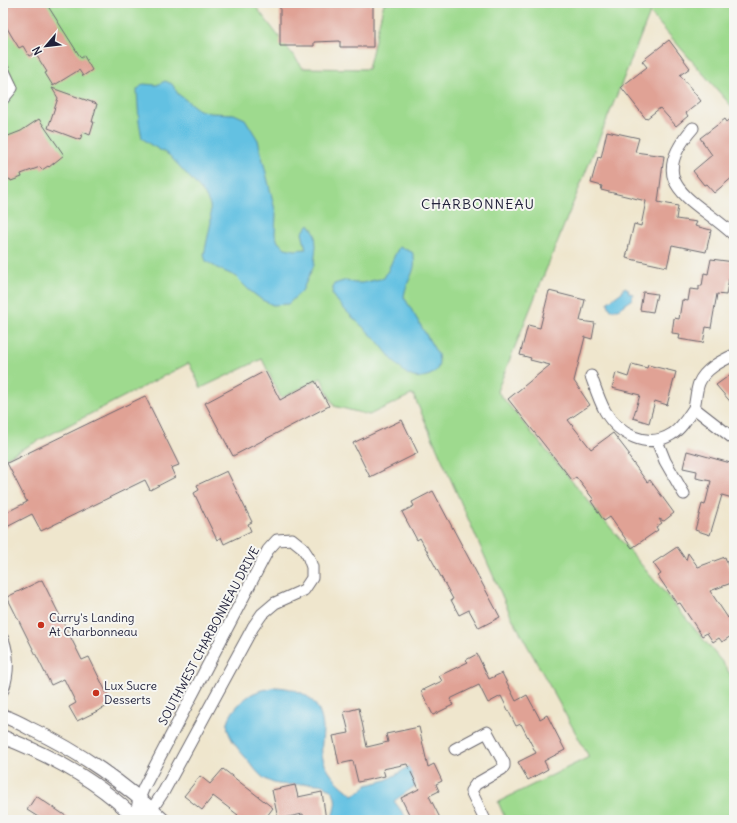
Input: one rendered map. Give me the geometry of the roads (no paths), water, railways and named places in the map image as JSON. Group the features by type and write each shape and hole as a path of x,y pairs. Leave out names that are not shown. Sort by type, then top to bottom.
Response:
{"street":[{"path":"3,69 12,88 3,99"},
{"path":"694,128 683,140 676,153 672,167 674,179 680,190 688,199 734,236"},
{"path":"591,376 604,410 619,428 630,436 642,440 657,441 673,434 684,422 694,408 699,382 709,370 722,360 734,355"},
{"path":"694,408 734,439"},
{"path":"657,441 664,461 684,494"},
{"name":"SOUTHWEST CHARBONNEAU DRIVE","path":"292,538 302,547 308,556 312,567 312,578 304,590 275,603 262,614 253,627 164,791 152,809 136,819 139,799 144,787 268,550 277,540 292,538"},
{"path":"3,639 8,652 7,676 3,690"},
{"path":"3,716 44,735 76,753 115,780 152,809 163,820"},
{"path":"455,749 487,732 504,763 502,769 476,784 471,791 485,820"},
{"path":"3,737 36,750 75,772 104,792 136,819"}],"water":[{"path":"165,81 172,84 178,94 199,110 210,113 234,114 245,119 258,140 276,214 275,234 278,242 285,248 295,250 306,249 302,233 309,224 315,233 316,246 314,265 302,291 288,304 273,305 262,300 235,276 206,261 204,255 211,222 210,205 205,195 169,155 142,138 139,122 137,90 143,84 157,85"},
{"path":"399,247 412,252 414,258 414,269 407,285 404,297 438,355 439,364 437,369 430,375 424,377 418,378 407,374 395,363 372,336 347,312 332,293 334,284 347,280 354,283 362,283 384,278"},
{"path":"625,287 628,289 629,293 633,294 632,299 618,309 611,310 608,302 622,292"},
{"path":"275,687 301,693 314,703 321,718 323,728 322,751 325,765 335,779 353,795 367,785 386,780 399,773 422,757 427,759 425,766 411,773 415,786 394,801 408,820 331,820 335,807 335,798 334,794 327,787 314,784 290,785 274,783 258,773 233,742 228,730 229,719 235,708 250,695"}],"place":[{"name":"Curry's Landing At Charbonneau","path":"41,625"},
{"name":"Lux Sucre Desserts","path":"96,693"}],"district":[{"name":"CHARBONNEAU","path":"478,204"}]}
